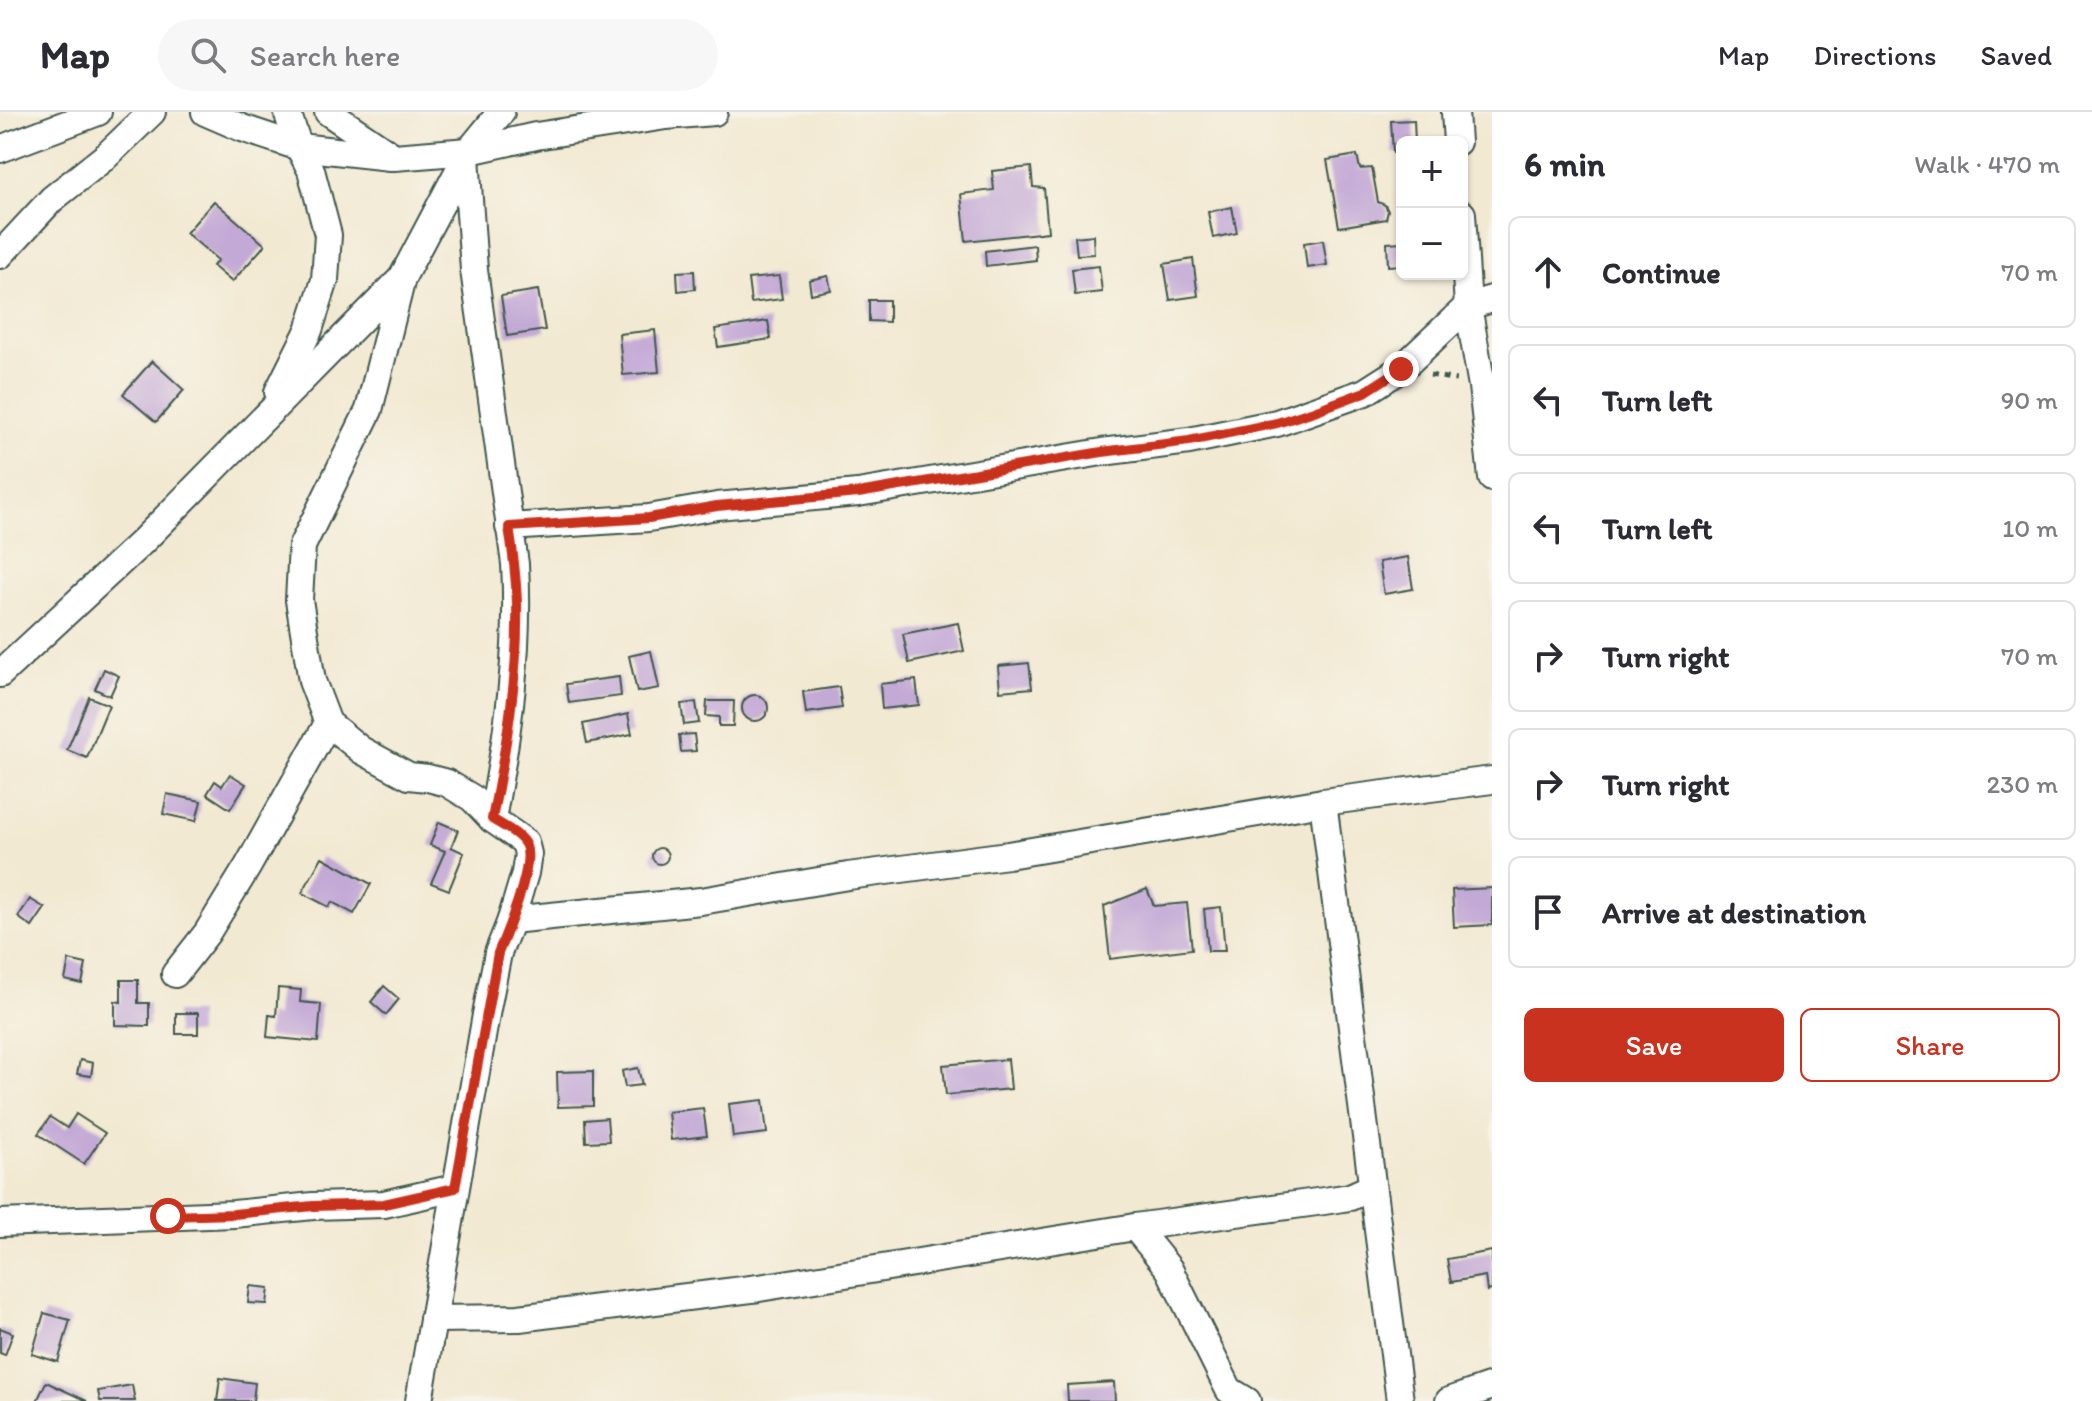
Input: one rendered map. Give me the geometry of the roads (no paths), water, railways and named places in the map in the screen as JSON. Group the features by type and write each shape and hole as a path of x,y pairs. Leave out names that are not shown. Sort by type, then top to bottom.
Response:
{"street":[{"path":"0,149 98,112"},
{"path":"0,255 52,199 105,157 152,112"},
{"path":"205,112 299,147 394,157 468,154 536,136 665,114 714,112"},
{"path":"268,412 309,330 325,280 328,235 311,170 287,112"},
{"path":"328,112 394,157"},
{"path":"419,1401 495,967 528,854 525,842 492,819 472,798 447,783 409,776 361,750 328,723 312,681 299,600 302,546 369,410 402,278 468,154 501,112"},
{"path":"1455,112 1457,136"},
{"path":"468,154 474,270 515,564 517,604 513,686 492,819"},
{"path":"1468,243 1480,302 1482,386 1492,478"},
{"path":"0,674 142,542 402,278"},
{"path":"509,527 649,518 717,506 858,493 1102,452 1189,441 1290,419 1365,392 1401,369 1480,302"},
{"path":"175,974 207,933 240,879 328,723"},
{"path":"511,920 701,901 1323,802 1492,780"},
{"path":"1323,802 1400,1401"},
{"path":"433,1319 519,1318 759,1288 1135,1227 1350,1197 1372,1187"},
{"path":"0,1223 234,1214 313,1206 384,1204 455,1188"},
{"path":"1135,1227 1169,1269 1229,1390 1247,1401"},
{"path":"1449,1401 1492,1386"}]}
